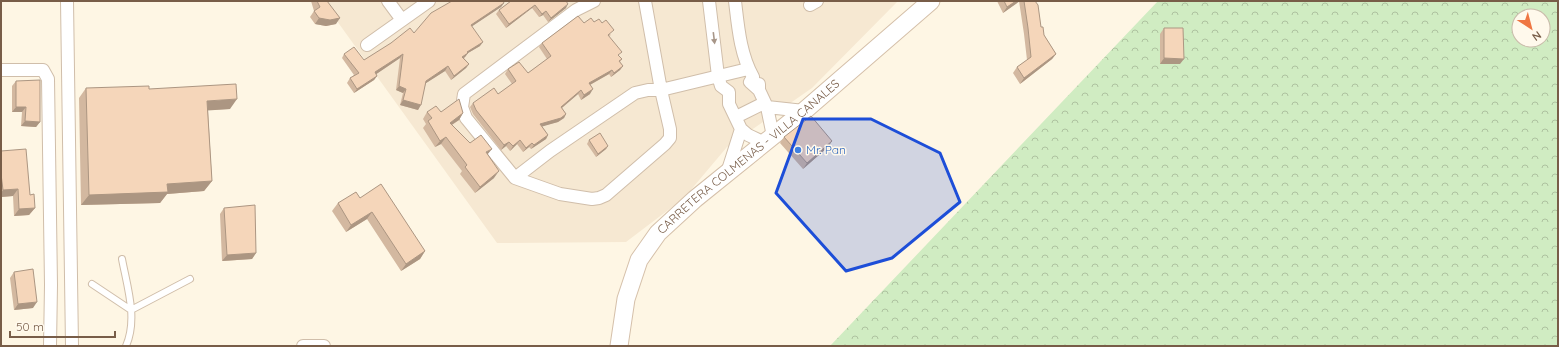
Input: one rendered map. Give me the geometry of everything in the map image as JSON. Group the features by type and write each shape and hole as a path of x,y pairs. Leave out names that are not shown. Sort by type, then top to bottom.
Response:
{"street":[{"path":"67,1 72,346"},
{"path":"388,1 402,20"},
{"path":"367,45 430,1"},
{"path":"594,1 576,10 464,94 462,107 466,118 515,178 560,194 592,200 600,198 606,194 665,144 670,138 670,129 661,90 645,1"},
{"path":"709,1 719,81 729,92 729,104 741,129 748,136 769,140 766,105 759,90 759,80 750,73 739,33 735,1"},
{"name":"CARRETERA COLMENAS - VILLA CANALES","path":"619,346 626,299 639,260 658,233 676,216 804,111 931,1"},
{"path":"1,70 43,70 48,79 51,285 50,346"},
{"path":"515,178 550,151 635,93 719,81 750,73"},
{"path":"736,118 766,105 804,111"},
{"path":"727,174 741,129"},
{"path":"303,346 324,346"}],"lane":[{"path":"122,259 132,310 130,334 126,346"},
{"path":"132,310 190,279"},
{"path":"92,284 132,310"}],"highlighted area":[{"path":"803,119 871,119 940,153 960,202 892,258 846,271 776,193"}],"shaded area":[{"path":"325,1 898,1 812,88 727,147 684,198 626,242 497,243 324,3"}],"green space":[{"path":"1158,1 1558,1 1558,346 830,346"}],"building":[{"path":"317,1 327,1 340,18 330,20 319,18 314,11 320,7"},
{"path":"452,1 503,1 504,3 471,25 483,42 462,57 469,64 454,76 448,66 426,81 421,105 403,100 406,89 399,86 403,54 375,72 377,76 357,89 350,78 359,73 344,54 354,47 364,60 391,43 410,28 414,33 431,13"},
{"path":"511,1 566,1 568,4 551,18 546,11 542,14 535,5 509,24 499,10"},
{"path":"1004,1 1016,1 1007,7"},
{"path":"1024,1 1035,1 1038,5 1041,27 1043,27 1044,35 1056,54 1024,78 1017,67 1031,57"},
{"path":"578,16 584,23 591,18 594,22 599,19 602,23 606,20 614,30 608,35 622,52 618,55 622,59 619,61 623,66 614,73 612,70 589,83 593,89 584,95 581,90 561,107 566,114 561,118 540,124 548,135 534,145 532,143 526,148 520,140 513,146 509,142 504,145 476,110 473,103 494,88 498,94 516,81 508,69 519,62 528,73 551,56 542,43"},
{"path":"1164,28 1183,28 1184,59 1164,58"},
{"path":"40,80 40,122 25,121 26,107 16,107 16,81"},
{"path":"236,84 237,99 207,101 212,181 167,184 168,192 89,195 86,88 149,86 149,89"},
{"path":"459,99 463,113 450,123 470,143 481,135 492,149 486,152 499,171 480,187 465,167 467,165 446,137 440,141 428,121 432,118 427,112 436,106 441,112"},
{"path":"811,116 832,141 807,163 784,137"},
{"path":"600,133 608,146 598,154 589,140"},
{"path":"26,149 30,195 34,194 35,208 19,209 18,189 3,190 1,151"},
{"path":"381,184 425,251 406,264 372,212 351,225 338,203 356,192 360,198"},
{"path":"255,205 256,253 227,255 224,208"},
{"path":"33,269 37,302 18,304 14,272"}],"place":[{"name":"Mr. Pan","path":"798,150"}]}
